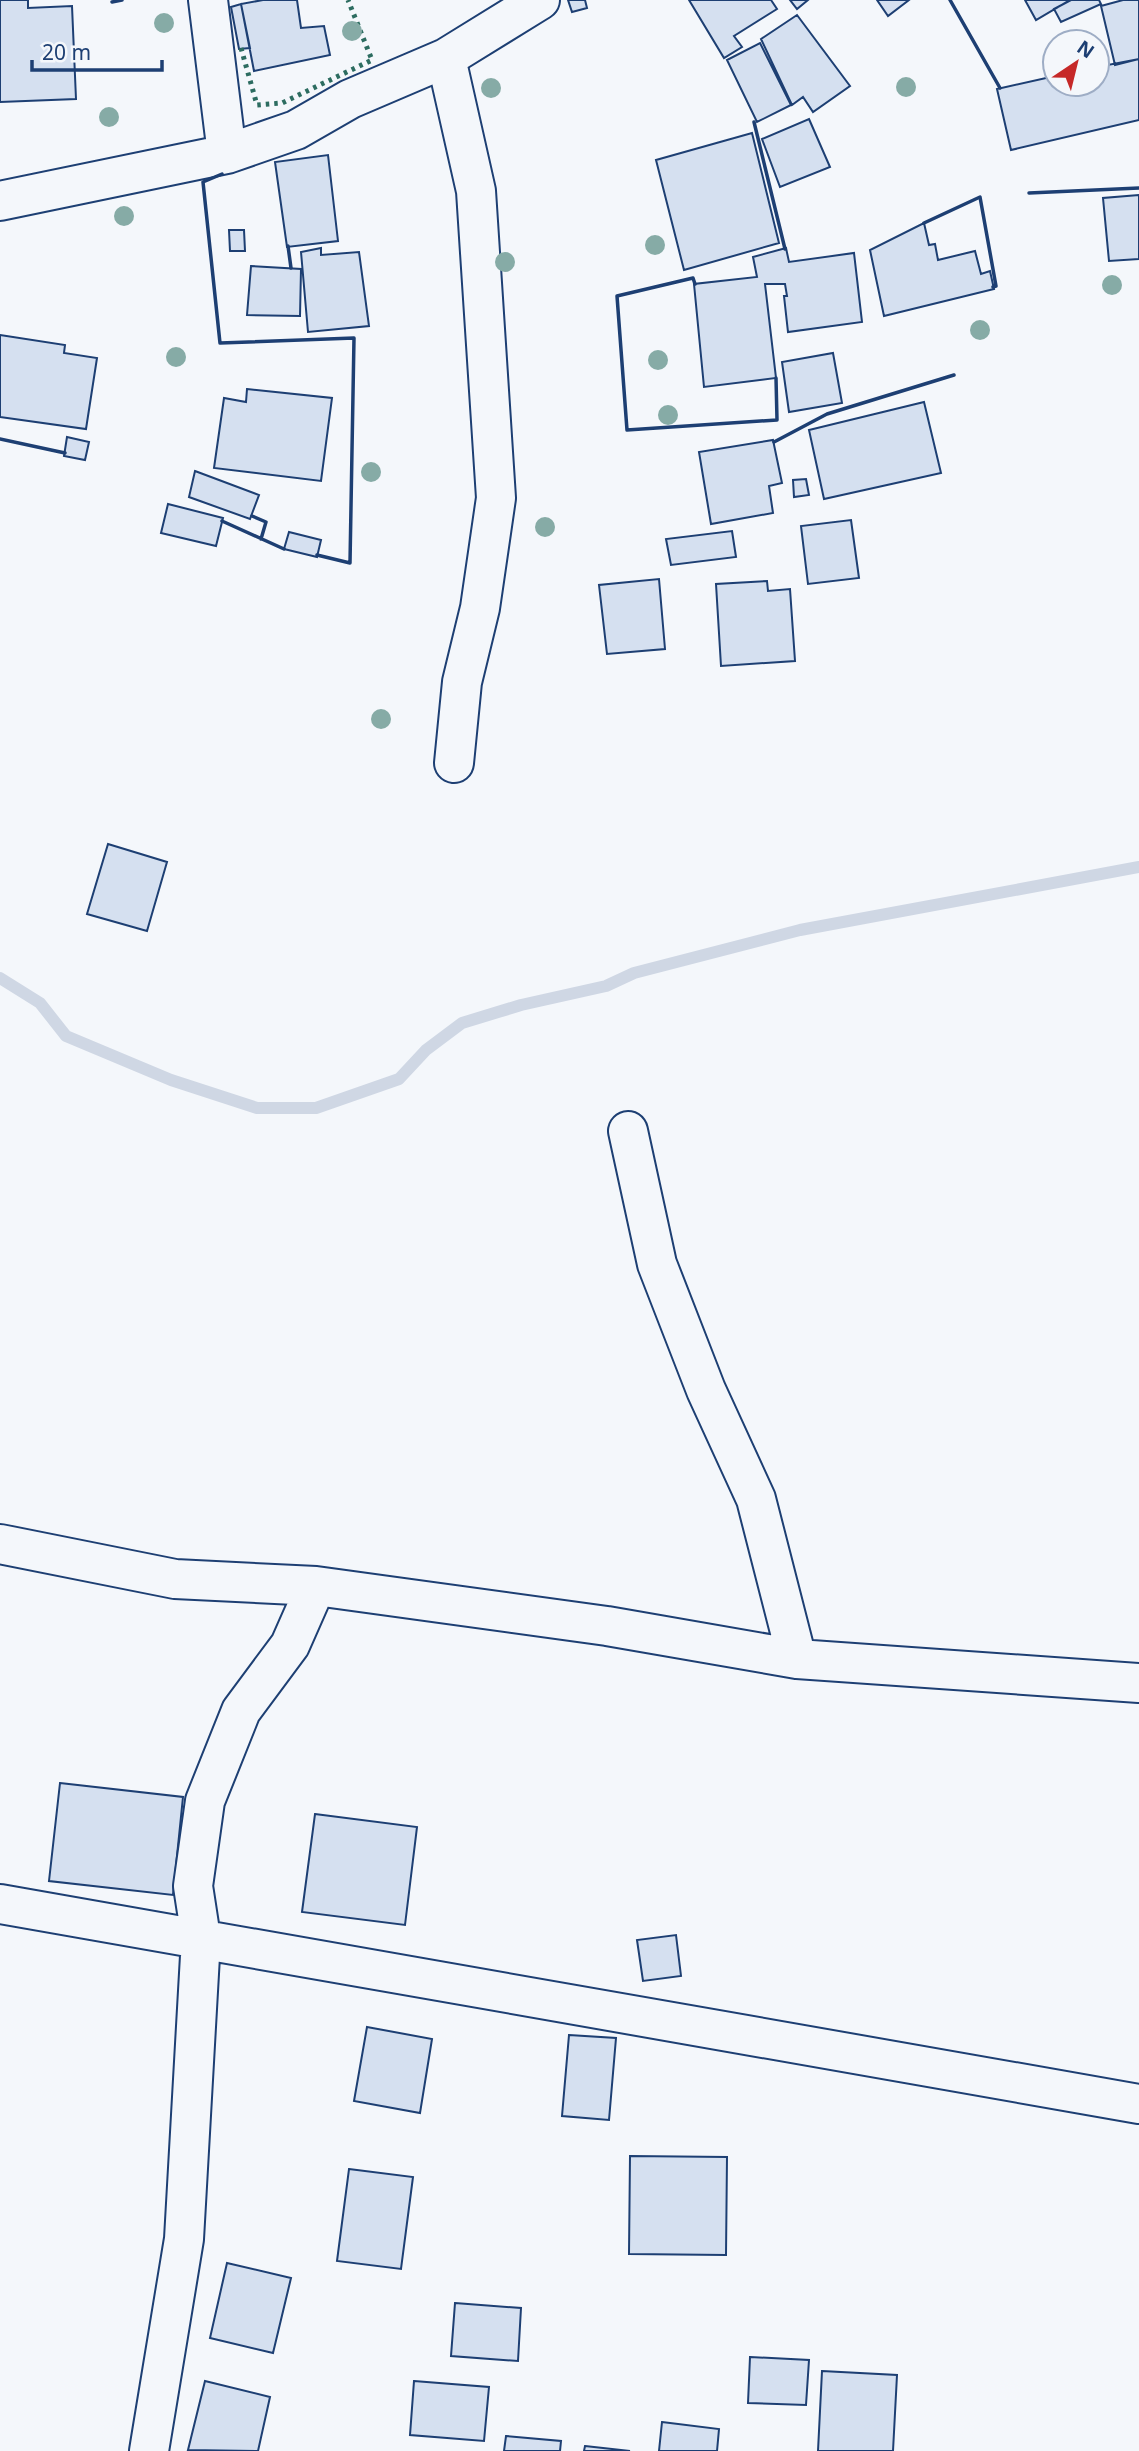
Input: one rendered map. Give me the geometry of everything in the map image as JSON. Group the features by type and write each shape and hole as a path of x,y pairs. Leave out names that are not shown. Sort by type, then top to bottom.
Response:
{"street":[{"path":"208,0 227,154"},
{"path":"0,201 227,154 296,130 350,99 446,58 540,0"},
{"path":"446,58 476,191 496,498 480,608 462,682 454,763"},
{"path":"628,1131 657,1264 706,1390 756,1499 797,1660"},
{"path":"0,1544 175,1579 316,1586 607,1626 797,1660 1139,1683"},
{"path":"149,2451 184,2239 201,1938 193,1886 205,1801 241,1711 290,1645 316,1586"},
{"path":"0,1904 1139,2104"}],"building":[{"path":"0,0 28,0 28,8 72,6 76,99 0,102"},
{"path":"263,0 297,0 301,28 324,26 330,55 254,71 241,4"},
{"path":"568,0 585,0 587,8 572,12"},
{"path":"689,0 771,0 777,9 734,36 742,47 724,58"},
{"path":"790,0 808,0 797,9"},
{"path":"877,0 909,0 888,16"},
{"path":"1025,0 1070,0 1036,20"},
{"path":"1071,0 1099,0 1101,4 1061,22 1054,9"},
{"path":"1123,0 1139,0 1139,59 1115,65 1111,48 1111,28 1106,28 1101,6"},
{"path":"241,4 250,48 239,49 231,7"},
{"path":"797,15 850,86 813,112 803,97 792,105 761,39"},
{"path":"760,43 791,105 757,122 727,60"},
{"path":"1139,59 1139,120 1011,150 997,89 1041,79 1041,98 1111,98 1111,64"},
{"path":"809,119 830,167 780,187 762,139"},
{"path":"752,133 779,243 684,270 656,160"},
{"path":"328,155 338,241 287,247 275,162"},
{"path":"1139,195 1139,259 1109,261 1103,198"},
{"path":"924,223 929,245 935,244 938,260 975,251 981,274 990,271 994,289 884,316 870,250"},
{"path":"229,230 244,230 245,251 230,251"},
{"path":"321,248 321,255 359,252 369,326 308,332 301,252"},
{"path":"786,248 789,262 854,253 862,322 788,332 785,284 765,284 776,378 704,387 694,284 757,277 753,257"},
{"path":"251,266 301,269 300,316 247,315"},
{"path":"0,335 65,345 64,353 97,358 86,429 0,417"},
{"path":"833,353 842,403 789,412 782,362"},
{"path":"247,389 332,398 321,481 214,468 224,398 246,402"},
{"path":"924,402 941,473 824,499 809,430"},
{"path":"67,437 89,442 85,460 64,456"},
{"path":"773,440 782,483 769,486 773,513 711,524 699,452"},
{"path":"195,471 259,495 250,519 189,497"},
{"path":"806,479 809,495 794,497 793,480"},
{"path":"168,504 223,518 216,546 161,533"},
{"path":"851,520 859,578 808,584 801,526"},
{"path":"732,531 736,557 671,565 666,539"},
{"path":"289,532 321,540 317,557 284,549"},
{"path":"659,579 665,649 607,654 599,585"},
{"path":"767,581 768,591 790,589 795,661 721,666 716,584"},
{"path":"108,844 167,862 147,931 87,914"},
{"path":"60,1783 183,1797 173,1895 49,1881"},
{"path":"315,1814 417,1827 405,1925 302,1912"},
{"path":"676,1935 681,1976 643,1981 637,1940"},
{"path":"367,2027 432,2039 420,2113 354,2101"},
{"path":"569,2035 616,2038 609,2120 562,2116"},
{"path":"630,2156 727,2157 726,2255 629,2254"},
{"path":"349,2169 413,2177 401,2269 337,2261"},
{"path":"227,2263 291,2278 273,2353 210,2338"},
{"path":"455,2303 521,2308 518,2361 451,2356"},
{"path":"750,2357 809,2360 806,2405 748,2403"},
{"path":"822,2371 897,2375 893,2451 818,2451"},
{"path":"205,2381 270,2397 258,2451 188,2450"},
{"path":"414,2381 489,2387 484,2441 410,2435"},
{"path":"662,2422 719,2429 717,2451 659,2451"},
{"path":"506,2436 561,2441 560,2451 504,2451"},
{"path":"585,2446 630,2451 584,2451"}],"waterway":[{"path":"0,978 40,1003 66,1036 171,1080 257,1108 316,1108 399,1079 426,1050 462,1023 521,1005 606,986 634,973 800,930 1139,867"}],"hedge":[{"path":"241,48 257,105 282,103 372,60 348,0"}],"wall":[{"path":"112,2 122,0"},
{"path":"950,0 1000,88"},
{"path":"754,122 785,249"},
{"path":"222,174 203,182 220,343 354,338 350,563 317,555"},
{"path":"1029,193 1139,188"},
{"path":"924,223 980,197 996,286 993,287"},
{"path":"288,246 291,268"},
{"path":"695,284 693,278 617,296 627,430 777,420 776,378"},
{"path":"774,442 827,414 954,375"},
{"path":"0,439 65,453"},
{"path":"252,516 266,522 261,539"},
{"path":"222,521 284,549"}]}
